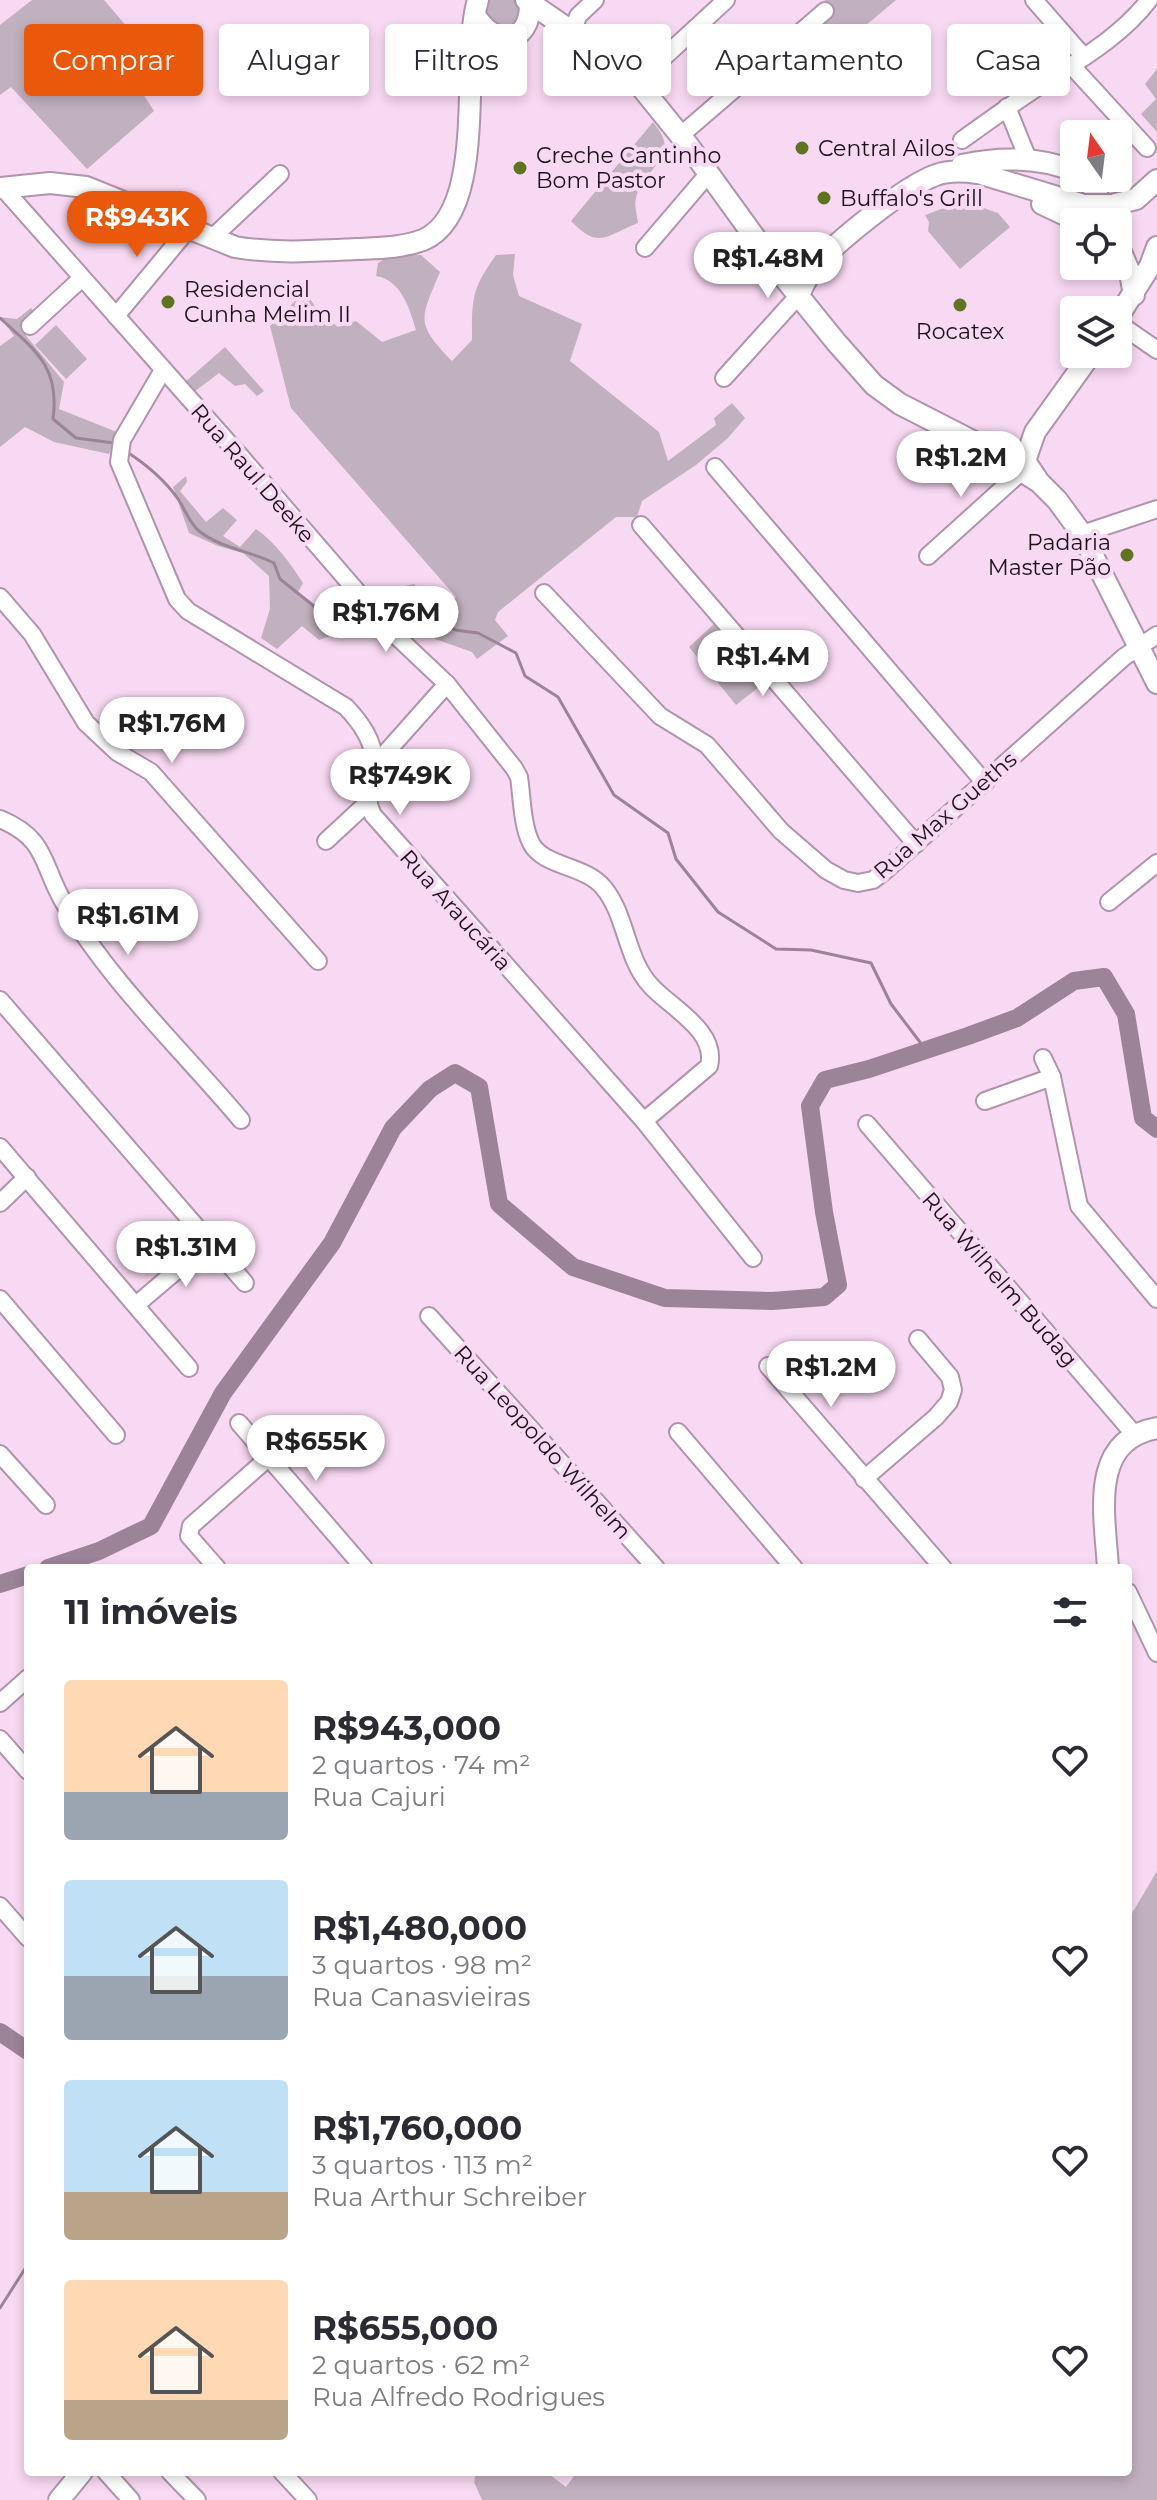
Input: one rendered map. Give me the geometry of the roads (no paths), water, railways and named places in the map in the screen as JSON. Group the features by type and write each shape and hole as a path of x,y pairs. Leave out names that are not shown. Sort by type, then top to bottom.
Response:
{"main road":[{"path":"528,2 562,24"},
{"path":"525,24 528,20 528,2"},
{"path":"476,4 483,24"},
{"path":"475,24 476,4"},
{"path":"2,188 74,184 104,192 235,247 282,252 400,247 425,239 444,226 460,191 470,96"},
{"path":"649,96 799,295 874,385 900,404 984,447 1030,477 1057,500 1082,534 1157,683"},
{"path":"799,295 809,275 829,253 913,185 975,162 1028,159 1060,165"},
{"path":"948,172 978,173 1067,208"},
{"path":"913,185 948,180 971,183 1060,208"},
{"path":"1121,208 1157,180"},
{"path":"1132,298 1157,247"},
{"path":"768,255 798,261 829,253"},
{"path":"1132,280 1134,295"},
{"path":"984,447 998,451 1013,449 1035,432 1081,368"},
{"path":"1030,477 1025,461 1035,432"},
{"path":"1110,1564 1105,1481 1110,1462 1121,1445 1134,1434 1157,1428"},
{"path":"59,2500 79,2476"}],"street":[{"path":"575,24 578,16 595,0"},
{"path":"671,51 726,0"},
{"path":"1034,0 1147,148"},
{"path":"962,140 1127,25 1149,0"},
{"path":"681,135 825,11"},
{"path":"1007,107 1028,159"},
{"path":"645,248 709,173"},
{"path":"212,238 280,174"},
{"name":"Rua Raul Deeke","path":"2,188 392,632 447,684 519,777 530,842 537,851 547,858 581,870 603,887 611,899 638,969 651,986 701,1032 712,1056 709,1066 644,1121"},
{"path":"116,316 189,228"},
{"path":"30,326 82,278"},
{"path":"724,378 799,295"},
{"path":"1132,333 1157,350"},
{"path":"163,370 122,440 119,462 177,599 188,611 346,707 359,721 370,742 374,766 367,803 326,841"},
{"path":"715,467 985,783"},
{"path":"928,556 1030,477"},
{"path":"1082,534 1157,509"},
{"path":"641,525 916,844"},
{"name":"Rua Max Gueths","path":"544,593 660,716 707,745 781,831 826,870 844,880 858,883 873,880 1124,657 1157,635"},
{"path":"0,597 32,634 86,723 117,752 151,772 318,961"},
{"path":"374,766 447,684"},
{"name":"Rua Araucária","path":"367,803 384,829 644,1121 753,1258"},
{"path":"0,819 23,830 34,841 43,854 62,900 83,934 241,1120"},
{"path":"1109,902 1157,863"},
{"path":"0,1000 245,1283"},
{"path":"1043,1058 1052,1077 1079,1206 1155,1291"},
{"path":"985,1101 1052,1077"},
{"name":"Rua Wilhelm Budag","path":"867,1124 1134,1434"},
{"path":"0,1147 189,1368"},
{"path":"0,1203 27,1177"},
{"path":"136,1305 210,1242"},
{"path":"0,1299 116,1435"},
{"name":"Rua Leopoldo Wilhelm","path":"429,1316 652,1564"},
{"path":"864,1479 949,1402 953,1390 950,1377 918,1339"},
{"path":"768,1366 939,1564"},
{"path":"239,1423 361,1564"},
{"path":"678,1432 791,1564"},
{"path":"0,1454 46,1505"},
{"path":"214,1564 189,1536 191,1526 268,1458"},
{"path":"1132,1600 1157,1653"},
{"path":"0,1703 24,1682"},
{"path":"0,1739 24,1766"},
{"path":"0,1906 24,1933"},
{"path":"110,2476 131,2500"},
{"path":"174,2476 197,2500"},
{"path":"286,2476 308,2500"}],"waterway":[{"path":"0,318 43,361 53,386 53,419 76,438 114,443"},
{"path":"127,452 167,485 192,524 207,537 274,563 280,579 334,622 363,611"},
{"path":"380,605 413,601 455,630 478,633 516,653 525,676 558,697 614,795 668,833 676,859 718,912 776,949 811,950 871,963 891,1004 926,1050"},
{"path":"60,1564 99,1551 151,1526 223,1393 332,1243 393,1128 430,1089 455,1073 479,1087 499,1204 573,1267 665,1298 772,1301 824,1297 838,1285 824,1212 810,1106 825,1080 869,1069 1017,1018 1074,981 1104,977 1126,1014 1143,1118 1157,1129"},
{"path":"0,1584 24,1576"},
{"path":"0,2032 24,2048"},
{"path":"0,2308 24,2270"}],"place":[{"name":"Central Ailos","path":"802,148"},
{"name":"Creche Cantinho Bom Pastor","path":"520,168"},
{"name":"Buffalo's Grill","path":"824,198"},
{"name":"Residencial Cunha Melim II","path":"168,302"},
{"name":"Rocatex","path":"960,305"},
{"name":"Padaria Master Pão","path":"1127,555"}]}
